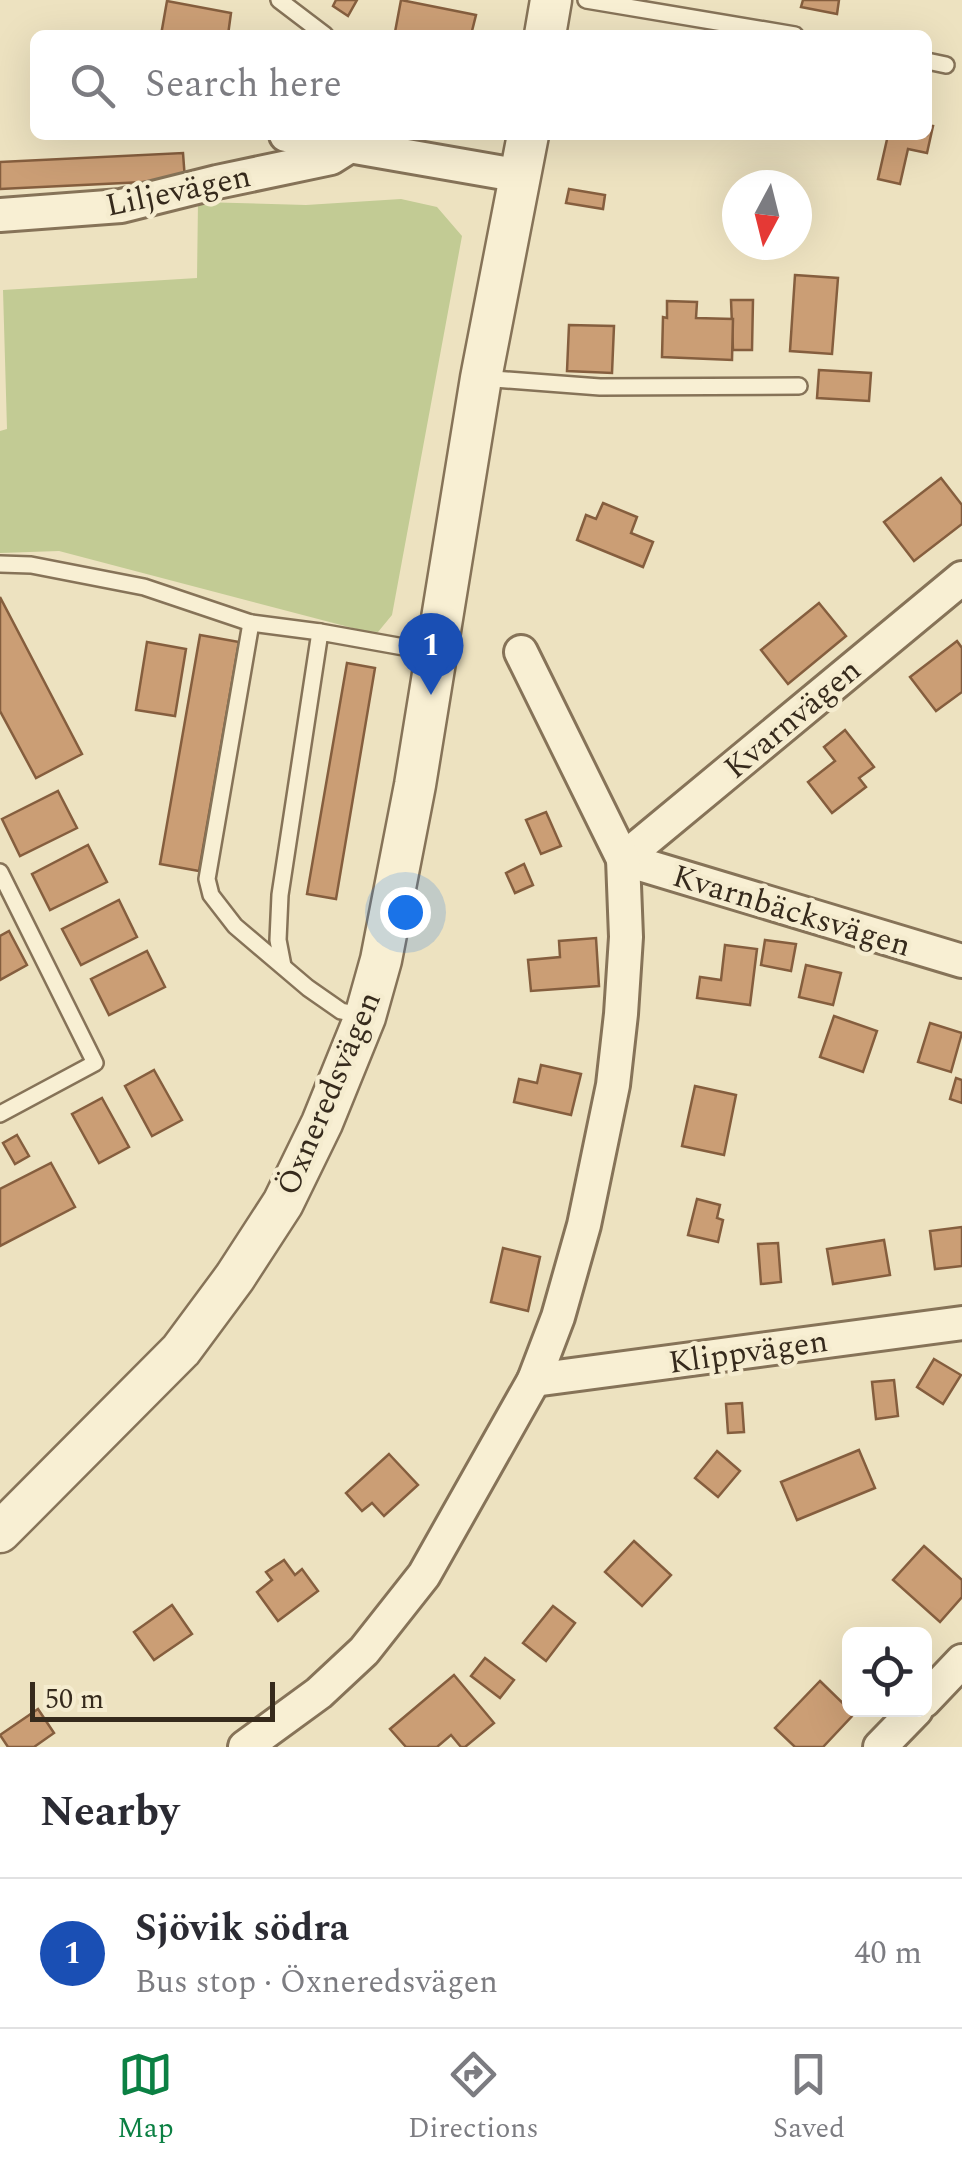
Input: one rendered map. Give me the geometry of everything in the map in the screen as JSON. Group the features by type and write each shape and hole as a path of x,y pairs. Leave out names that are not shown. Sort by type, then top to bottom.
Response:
{"street":[{"path":"546,30 551,0"},
{"path":"315,140 350,146 398,144 521,176"},
{"name":"Öxneredsvägen","path":"0,1532 181,1350 235,1276 283,1202 322,1123 365,1017 394,898 481,378 527,140"},
{"name":"Liljevägen","path":"0,215 121,206 331,158 350,146"},
{"name":"Kvarnvägen","path":"622,859 962,578"},
{"path":"246,1747 319,1693 364,1652 424,1575 534,1380 558,1317 584,1225 613,1085 626,938 622,859 521,652"},
{"name":"Kvarnbäcksvägen","path":"622,859 962,961"},
{"name":"Klippvägen","path":"534,1380 962,1323"},
{"path":"932,1692 962,1661"},
{"path":"880,1747 909,1717"}],"lane":[{"path":"279,0 318,30"},
{"path":"586,0 766,30"},
{"path":"932,62 946,65"},
{"path":"481,378 600,387 799,386"},
{"path":"0,564 31,565 144,587 251,622 438,653"},
{"path":"251,622 208,880 211,895 220,910 283,966 340,1011 365,1017"},
{"path":"283,966 278,940 280,896 320,632"},
{"path":"0,872 95,1063 0,1114"}],"green space":[{"path":"401,199 437,207 462,236 392,615 378,632 59,551 0,553 0,431 7,429 3,290 197,278 198,202 306,205"}],"building":[{"path":"336,0 357,0 348,16 333,6"},
{"path":"401,0 476,15 472,30 395,30"},
{"path":"803,0 839,0 837,14 801,7"},
{"path":"167,1 231,13 229,30 162,30"},
{"path":"887,140 930,140 927,153 908,149 900,184 878,179"},
{"path":"183,153 185,180 0,189 0,162"},
{"path":"569,189 605,195 603,209 566,203"},
{"path":"795,275 838,278 832,354 790,351"},
{"path":"731,300 753,300 752,350 733,350"},
{"path":"667,301 697,302 696,318 733,319 732,360 662,357"},
{"path":"569,325 614,326 612,373 567,371"},
{"path":"819,370 871,373 869,401 817,398"},
{"path":"941,478 962,505 962,524 914,561 884,522"},
{"path":"603,503 637,517 631,533 653,542 643,567 577,540 586,515 596,519"},
{"path":"0,597 82,754 36,778 0,711"},
{"path":"819,603 846,636 788,684 761,650"},
{"path":"200,635 239,642 199,871 160,864"},
{"path":"957,641 962,648 962,692 936,711 910,677"},
{"path":"147,642 186,649 175,716 136,710"},
{"path":"347,663 375,668 336,899 307,894"},
{"path":"845,730 874,767 859,778 866,787 832,813 808,782 835,761 824,747"},
{"path":"58,791 77,828 20,856 2,819"},
{"path":"546,812 561,846 541,854 526,820"},
{"path":"88,845 107,882 50,910 32,874"},
{"path":"524,864 533,885 515,893 506,873"},
{"path":"119,900 137,937 81,965 62,929"},
{"path":"9,931 27,965 0,980 0,936"},
{"path":"596,938 599,986 531,991 528,960 560,957 559,941"},
{"path":"765,940 796,944 791,971 761,965"},
{"path":"725,945 757,949 750,1005 697,998 700,977 721,980"},
{"path":"147,951 165,987 109,1015 91,979"},
{"path":"806,965 841,973 833,1005 799,997"},
{"path":"834,1016 877,1031 863,1072 820,1057"},
{"path":"930,1023 962,1033 951,1072 918,1062"},
{"path":"541,1065 581,1074 571,1115 514,1102 519,1079 537,1083"},
{"path":"154,1070 182,1120 152,1136 125,1086"},
{"path":"956,1078 962,1080 962,1103 950,1099"},
{"path":"695,1086 736,1095 724,1155 682,1146"},
{"path":"102,1098 129,1147 99,1163 72,1114"},
{"path":"17,1135 29,1156 15,1164 3,1143"},
{"path":"51,1163 75,1207 0,1246 0,1189"},
{"path":"697,1199 720,1205 717,1218 723,1220 718,1242 688,1235"},
{"path":"962,1227 962,1266 935,1269 930,1231"},
{"path":"884,1240 890,1275 833,1284 827,1249"},
{"path":"778,1243 781,1282 761,1284 758,1244"},
{"path":"503,1248 540,1257 528,1311 491,1302"},
{"path":"934,1359 961,1375 943,1404 917,1387"},
{"path":"894,1380 898,1416 876,1419 872,1382"},
{"path":"742,1403 744,1432 728,1433 726,1404"},
{"path":"859,1450 875,1488 797,1520 781,1482"},
{"path":"717,1451 740,1471 718,1497 695,1478"},
{"path":"389,1454 418,1485 384,1516 372,1503 362,1511 346,1493"},
{"path":"634,1541 671,1575 642,1606 605,1572"},
{"path":"924,1546 962,1580 962,1597 940,1622 893,1580"},
{"path":"284,1560 295,1575 302,1569 318,1591 278,1621 257,1592 272,1580 266,1572"},
{"path":"172,1605 192,1634 154,1660 134,1632"},
{"path":"553,1606 575,1623 546,1661 523,1643"},
{"path":"485,1658 514,1680 500,1698 471,1676"},
{"path":"454,1675 494,1723 465,1747 451,1735 437,1747 406,1747 390,1729"},
{"path":"820,1681 842,1702 842,1717 851,1717 823,1747 795,1747 775,1728"},
{"path":"38,1709 54,1733 34,1747 8,1747 0,1735"}],"place":[{"name":"Sjövik södra","path":"431,695"}]}
